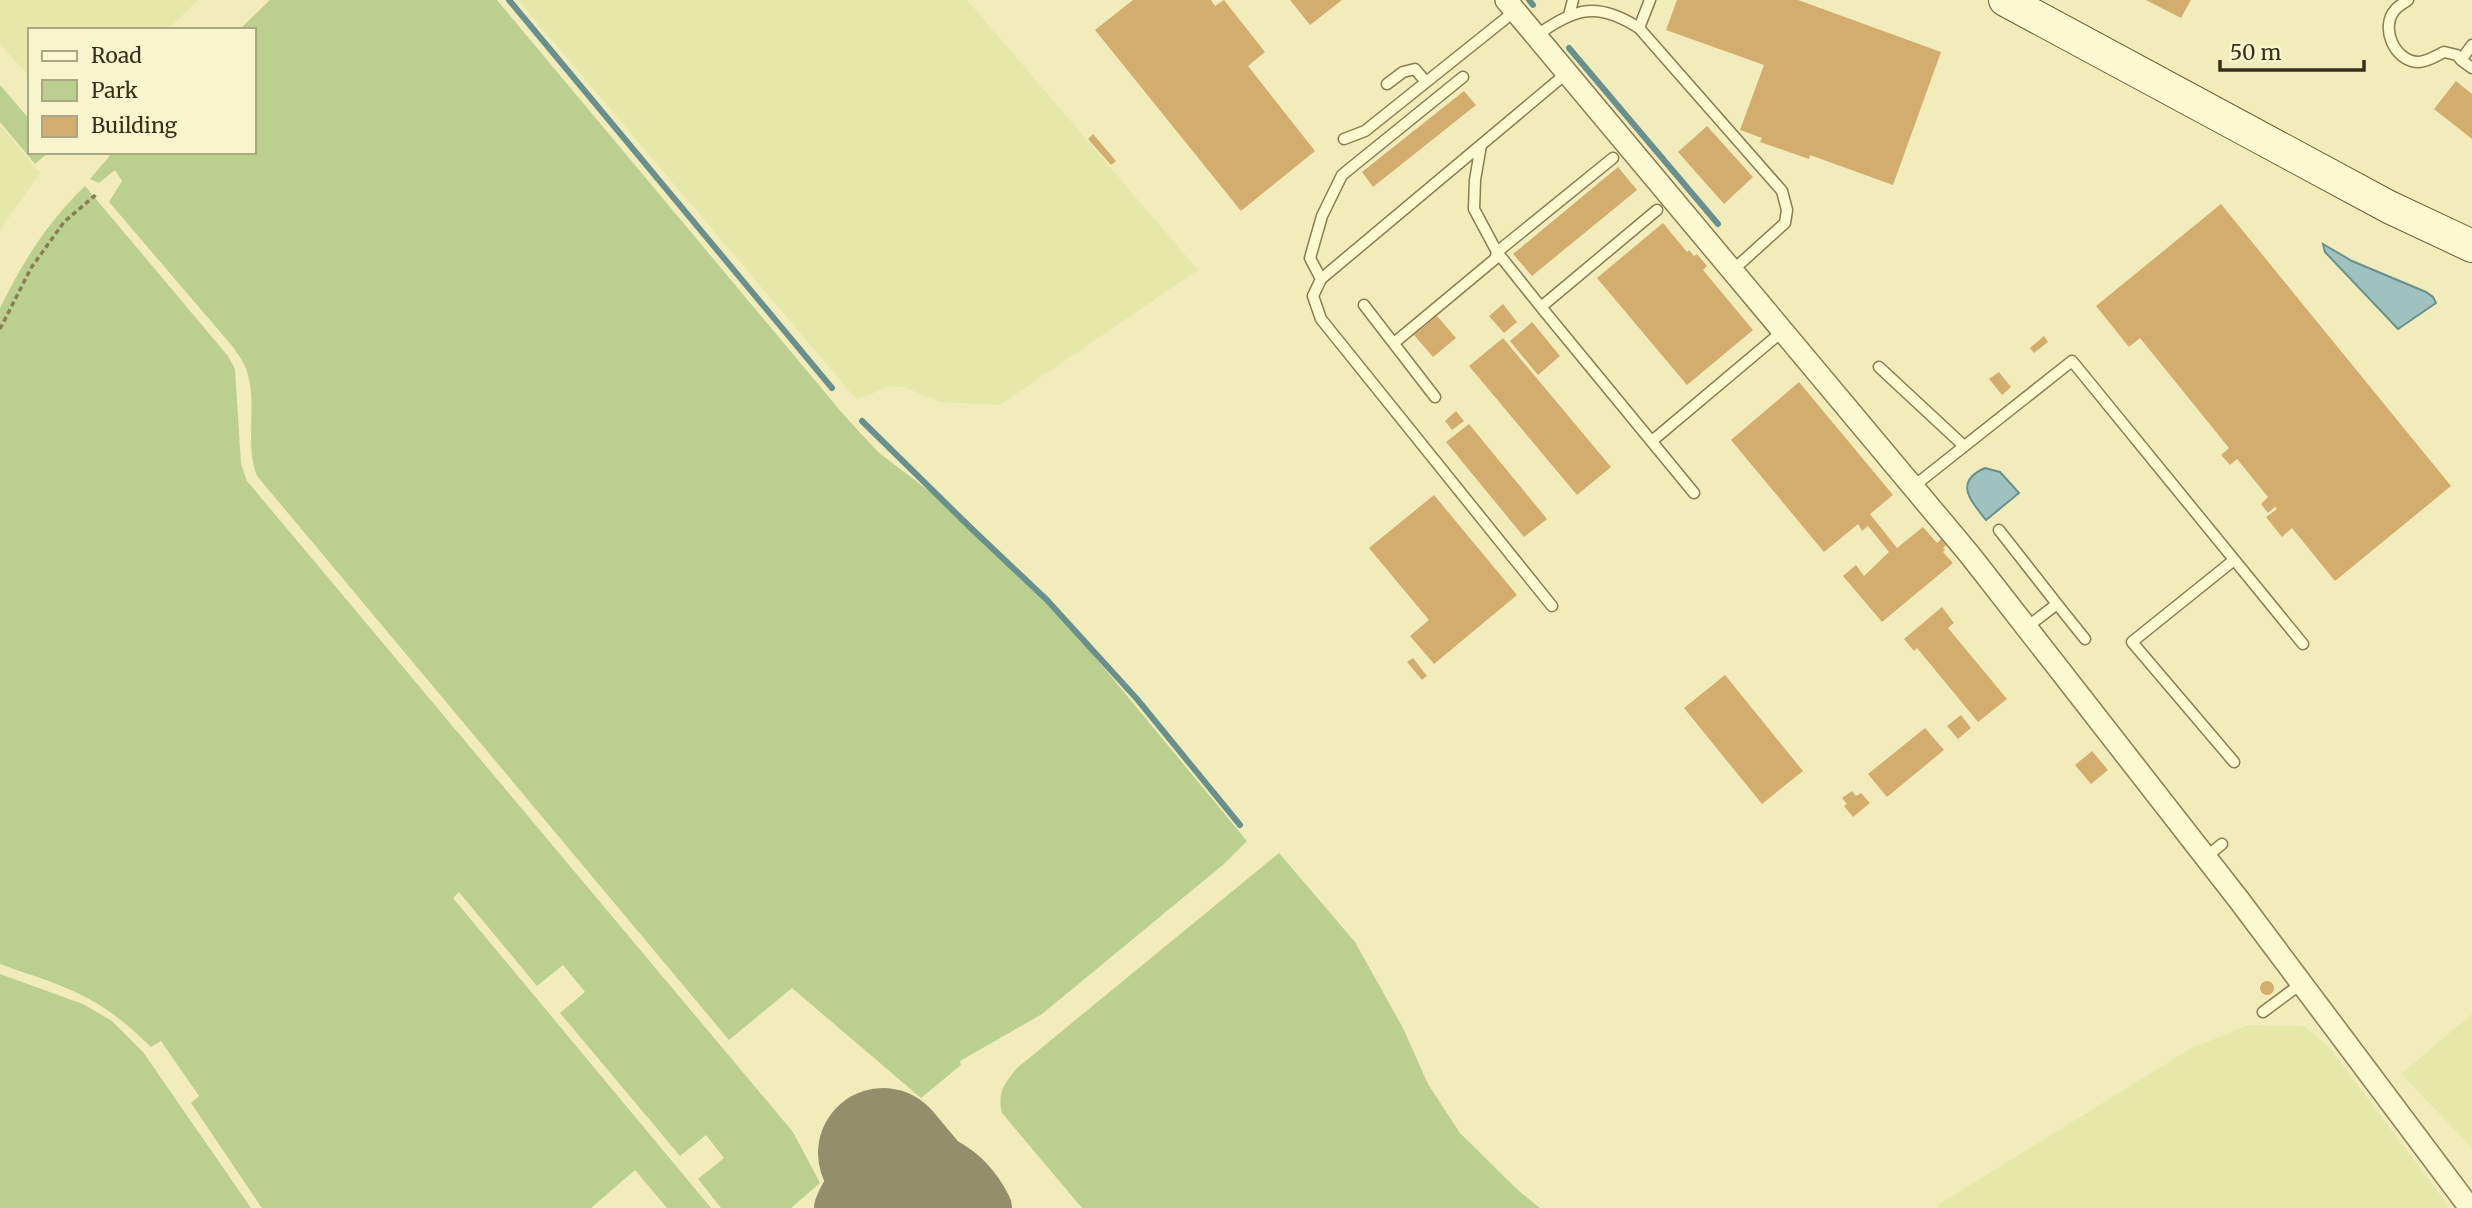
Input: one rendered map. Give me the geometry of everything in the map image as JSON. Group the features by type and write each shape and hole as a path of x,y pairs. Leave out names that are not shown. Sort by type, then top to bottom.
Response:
{"main road":[{"path":"2005,0 2389,207 2472,246"}],"street":[{"path":"1510,6 1914,486 2027,627 2214,851 2302,983 2470,1205"}],"lane":[{"path":"1569,15 1573,0"},
{"path":"1639,28 1650,0"},
{"path":"2408,0 2395,8 2388,22 2390,40 2398,51 2417,62 2444,52 2457,55 2472,68"},
{"path":"1344,139 1366,131 1426,82 1510,6"},
{"path":"1537,35 1569,15 1589,10 1624,18 1639,28 1782,191 1787,209 1785,223 1733,270"},
{"path":"2461,60 2472,46"},
{"path":"1387,84 1403,72 1415,69 1426,82"},
{"path":"1552,606 1321,319 1314,296 1321,279 1568,72"},
{"path":"1321,279 1310,258 1322,216 1342,176 1463,77"},
{"path":"1405,99 1417,114"},
{"path":"1481,145 1475,180 1474,209 1497,252 1694,493"},
{"path":"1394,343 1495,259 1497,252 1612,158"},
{"path":"1541,307 1657,210"},
{"path":"1364,305 1435,397"},
{"path":"1651,441 1784,331"},
{"path":"1914,486 2072,361 2303,644"},
{"path":"1880,367 1964,446"},
{"path":"1999,530 2085,639"},
{"path":"2234,560 2132,642 2234,762"},
{"path":"2027,627 2057,604"},
{"path":"2263,1012 2302,983"}],"path":[{"path":"0,329 32,268 64,222 97,193"}],"green space":[{"path":"0,0 198,0 169,28 28,28 28,75 0,44"},
{"path":"270,0 497,0 843,414 878,452 942,501 1071,628 1247,841 1224,864 1042,1014 960,1061 961,1065 921,1098 792,988 729,1040 257,476 252,450 250,385 243,362 109,202 122,181 115,170 99,183 90,179 111,154 256,154 256,28 241,28"},
{"path":"518,0 967,0 1198,270 1000,405 940,402 904,387 889,386 857,400"},
{"path":"0,85 28,118 28,154 47,154 35,164 0,122"},
{"path":"0,125 40,173 0,230"},
{"path":"85,186 228,356 235,369 241,464 247,481 793,1132 820,1183 791,1208 721,1208 698,1179 724,1158 706,1135 680,1156 560,1013 585,992 563,965 537,986 459,892 453,898 711,1208 667,1208 635,1170 591,1208 262,1208 191,1103 199,1096 161,1041 151,1047 118,1018 85,997 0,964 0,308 37,243"},
{"path":"1279,853 1355,942 1403,1028 1428,1084 1460,1133 1540,1208 1082,1208 1002,1113 1000,1100 1003,1089 1017,1068"},
{"path":"0,974 83,1004 112,1021 143,1052 251,1208 0,1208"},
{"path":"2472,1014 2472,1148 2401,1074"},
{"path":"2249,1025 2304,1026 2329,1047 2450,1208 1940,1208 1938,1205 2190,1049"}],"water":[{"path":"2323,244 2352,261 2426,292 2436,303 2398,329 2325,252"},
{"path":"1985,468 2000,472 2019,493 1986,520 1971,499 1967,486 1975,473"}],"building":[{"path":"1133,0 1211,0 1215,6 1224,0 1265,52 1248,66 1315,151 1241,211 1095,30"},
{"path":"1290,0 1342,0 1310,25"},
{"path":"1677,0 1798,0 1941,52 1893,185 1810,155 1809,159 1760,142 1762,138 1740,130 1764,65 1666,30"},
{"path":"2146,0 2191,0 2181,18"},
{"path":"2456,81 2472,94 2472,139 2434,109"},
{"path":"1464,91 1476,105 1373,187 1362,172"},
{"path":"1707,126 1753,177 1724,204 1678,152"},
{"path":"1093,134 1116,161 1111,165 1088,139"},
{"path":"1618,167 1637,190 1532,276 1513,254"},
{"path":"2221,204 2451,486 2335,581 2292,528 2282,537 2266,517 2277,509 2275,507 2268,513 2261,504 2268,497 2237,459 2230,465 2221,455 2229,448 2140,338 2129,347 2096,306"},
{"path":"1663,223 1687,252 1689,250 1694,256 1697,254 1707,266 1703,270 1753,330 1687,385 1597,278"},
{"path":"1503,304 1517,322 1504,333 1489,316"},
{"path":"1437,316 1456,338 1433,357 1414,335"},
{"path":"1532,322 1560,356 1538,375 1510,341"},
{"path":"2044,336 2048,342 2034,353 2030,348"},
{"path":"1503,338 1611,467 1577,495 1469,366"},
{"path":"1999,372 2011,387 2002,395 1989,379"},
{"path":"1799,382 1893,495 1870,514 1897,548 1923,527 1937,543 1941,539 1946,545 1943,552 1953,563 1882,622 1843,576 1856,565 1864,576 1889,552 1868,526 1862,531 1858,524 1824,552 1731,440"},
{"path":"1456,411 1464,421 1452,430 1445,421"},
{"path":"1469,424 1547,519 1524,537 1446,442"},
{"path":"1434,495 1517,595 1434,664 1410,636 1429,620 1369,548"},
{"path":"1942,607 1954,623 1948,628 2007,699 1978,722 1917,648 1914,651 1904,639"},
{"path":"1413,658 1427,676 1422,680 1407,662"},
{"path":"1725,675 1803,771 1762,804 1684,708"},
{"path":"1961,715 1971,728 1958,739 1947,726"},
{"path":"1925,728 1944,750 1887,797 1868,774"},
{"path":"2092,751 2108,770 2091,784 2075,765"},
{"path":"1852,791 1856,796 1861,793 1870,803 1853,817 1844,806 1847,804 1842,798"},
{"path":"2267,981 2272,983 2272,993 2267,995 2262,993 2260,988 2262,983"}],"waterway":[{"path":"509,0 832,388"},
{"path":"1529,0 1533,5"},
{"path":"1569,48 1718,224"},
{"path":"862,421 1047,600 1137,699 1240,825"}],"taxiway":[{"path":"840,1208 847,1194 869,1172 899,1159 915,1157 930,1159 952,1168 969,1183 986,1208"}],"runway":[{"path":"883,1153 929,1208"}]}
